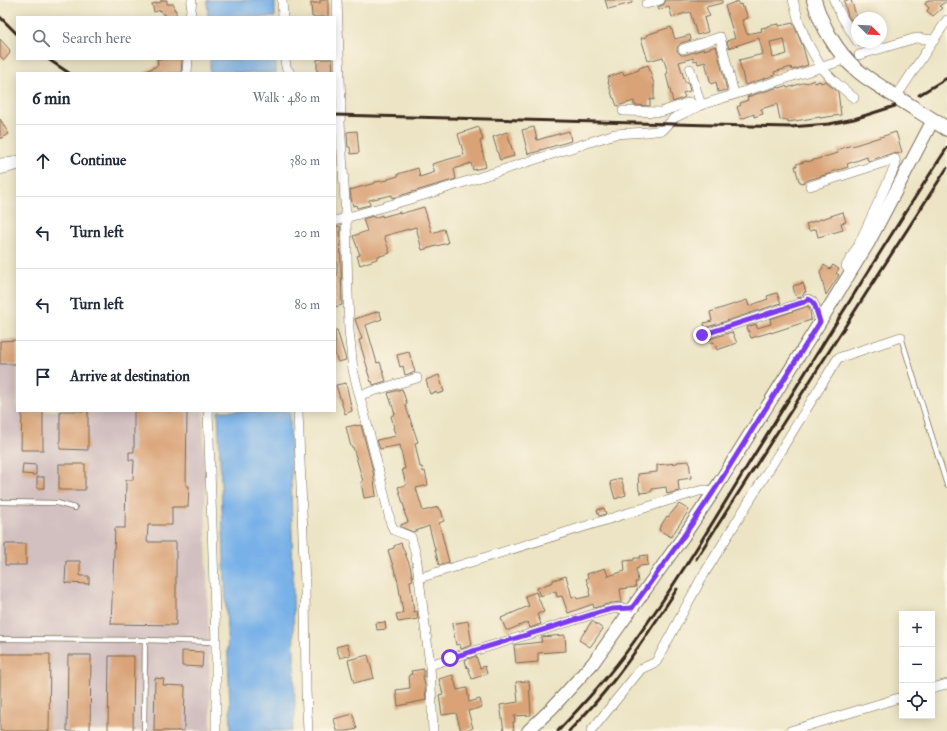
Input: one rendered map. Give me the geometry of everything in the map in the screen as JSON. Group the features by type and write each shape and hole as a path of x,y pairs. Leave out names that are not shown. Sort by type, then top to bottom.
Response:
{"main road":[{"path":"814,0 821,20 836,45 845,58 857,70 947,129"}],"street":[{"path":"190,16 192,0"},
{"path":"282,0 283,16"},
{"path":"337,0 341,105 340,122 346,218 349,330 353,370 391,524 394,530 411,537 416,555 430,665 433,731"},
{"path":"646,4 660,0"},
{"path":"793,0 800,25 807,42 821,67 834,81 854,98"},
{"path":"834,0 851,32"},
{"path":"896,97 947,20"},
{"path":"683,49 720,37 734,94"},
{"path":"887,47 916,38 934,40"},
{"path":"860,48 863,54 883,48"},
{"path":"187,72 188,60"},
{"path":"285,60 286,67 289,72"},
{"path":"336,221 424,195 614,134 663,130 674,118 698,107 734,94 838,62"},
{"path":"690,69 698,107"},
{"path":"623,111 661,112 690,102 698,107"},
{"path":"528,731 552,708 593,663 714,491 872,236 933,120"},
{"path":"810,186 895,159 896,164 858,246 846,266 850,272"},
{"path":"0,163 16,160"},
{"path":"0,170 16,166"},
{"path":"702,335 804,302 808,299 812,301 815,306 820,322"},
{"path":"591,731 641,668 656,662 701,579 838,358 901,337"},
{"path":"360,395 417,378"},
{"path":"208,412 216,642 216,731"},
{"path":"298,412 305,585 308,731"},
{"path":"420,578 699,491 714,491"},
{"path":"430,665 600,612 612,609 632,608"},
{"path":"935,687 947,684"},
{"path":"790,731 899,698"}],"lane":[{"path":"901,337 947,485"},
{"path":"0,502 58,503 75,508"},
{"path":"0,639 216,642"},
{"path":"144,731 145,640"}],"shaded area":[{"path":"0,339 16,339 16,412 203,412 211,731 0,731"}],"water":[{"path":"207,0 275,0 275,16 208,16"},
{"path":"210,60 276,60 276,72 210,72"},
{"path":"218,412 290,412 295,715 292,731 231,731"}],"building":[{"path":"161,0 167,0 167,4 174,4 176,16 165,16 165,14 162,14 161,10 154,12 152,4 161,2"},
{"path":"320,0 328,0 328,16 312,16 311,3 320,3"},
{"path":"605,0 632,0 632,3 608,9"},
{"path":"666,0 722,0 722,3 706,7 710,16 704,18 708,32 697,35 690,12 672,17 669,7 659,10 658,7 664,4"},
{"path":"851,0 855,12 851,12 851,20 848,16 844,1"},
{"path":"928,0 947,1 939,6 942,8 933,16 927,11 929,8 925,4"},
{"path":"738,1 742,8 744,7 748,18 742,20 747,34 762,31 761,28 767,26 779,24 779,26 793,23 803,47 808,65 792,70 791,67 774,72 775,75 745,85 739,60 763,54 759,38 729,48 727,41 735,38 725,6","holes":["784,39 787,54 773,58 770,42"]},
{"path":"671,27 675,39 690,35 691,40 681,43 677,47 677,51 681,55 716,46 727,90 718,92 716,82 711,84 705,62 698,64 697,60 694,61 693,58 679,62 685,82 688,82 690,91 683,93 685,97 673,102 666,74 668,73 663,57 648,61 641,38"},
{"path":"0,39 10,50 10,53 4,60 0,56"},
{"path":"157,60 182,60 181,72 145,72 158,65"},
{"path":"317,60 332,60 333,72 317,72"},
{"path":"648,65 654,84 654,100 650,99 650,106 634,105 634,101 617,106 608,82 608,77 623,72 624,75"},
{"path":"814,80 815,83 826,81 838,92 841,115 788,122 788,120 784,119 780,120 777,104 761,109 763,114 754,117 754,114 741,119 737,107 741,105 740,103 748,100 747,97 779,87 786,86 787,88"},
{"path":"0,119 9,134 0,139"},
{"path":"479,127 483,140 480,141 486,167 473,170 471,163 454,169 456,179 392,198 392,195 369,200 370,205 357,208 356,205 353,206 350,190 375,182 388,180 398,176 398,174 418,168 420,177 435,172 432,164 464,155 458,134"},
{"path":"534,127 537,140 569,131 571,141 528,154 522,130"},
{"path":"357,131 359,153 351,154 350,147 348,147 347,132"},
{"path":"507,132 514,156 500,160 493,137"},
{"path":"896,132 902,152 897,154 893,153 868,161 867,157 847,164 848,167 831,172 832,173 801,183 799,181 795,166 797,166 796,164 838,153 837,150"},
{"path":"424,207 432,233 444,229 448,243 422,250 416,227 384,236 390,253 360,265 357,256 360,255 353,236 367,231 363,219 373,216 374,218 382,215 382,217 400,212 400,214"},
{"path":"843,212 846,222 841,223 843,230 818,237 816,229 809,231 806,224"},
{"path":"340,226 342,305 336,307 337,261 336,227"},
{"path":"824,265 830,269 833,265 839,269 836,273 839,275 826,295 820,272"},
{"path":"803,283 806,292 804,292 801,297 797,298 793,286"},
{"path":"777,293 781,303 705,328 704,323 712,321 710,312 747,300 749,306 768,299 767,296"},
{"path":"808,306 811,320 751,338 747,327 756,324 757,328 771,324 770,319"},
{"path":"379,311 382,319 366,325 377,363 380,362 386,381 373,385 367,370 359,340 362,339 355,319"},
{"path":"336,330 346,360 338,362 336,357"},
{"path":"732,332 737,343 717,350 714,342 710,343 709,339"},
{"path":"16,340 16,364 0,364 0,341"},
{"path":"409,352 415,372 405,375 403,366 400,367 397,355"},
{"path":"439,375 444,392 430,394 426,380"},
{"path":"346,383 352,411 345,414 336,385"},
{"path":"402,389 407,404 405,404 418,442 415,443 420,467 422,467 423,472 425,471 428,485 416,488 423,511 438,507 439,510 441,510 444,521 439,523 449,562 439,565 429,526 413,532 401,527 401,525 408,522 398,487 406,485 402,469 405,469 400,445 380,449 377,440 396,436 391,416 395,414 388,393"},
{"path":"22,412 43,412 43,450 21,450"},
{"path":"60,412 88,412 88,450 60,449"},
{"path":"134,412 187,412 186,486 189,486 188,507 172,507 172,525 148,525 147,542 176,542 176,625 111,624 115,528 125,528 126,480 133,480 134,460 129,460 129,452 134,452"},
{"path":"361,425 373,471 376,496 364,498 361,482 363,481 353,447 351,447 346,427"},
{"path":"689,461 691,478 678,480 679,491 667,494 666,487 652,489 650,492 640,493 638,474 657,472 657,465"},
{"path":"23,464 36,465 36,475 22,474"},
{"path":"59,464 85,464 85,490 59,490"},
{"path":"37,477 44,477 44,488 37,488"},
{"path":"621,478 626,495 615,499 610,482"},
{"path":"679,504 689,510 671,537 659,530 667,516 668,517"},
{"path":"604,508 606,514 599,516 597,510"},
{"path":"401,543 410,566 413,580 410,581 414,612 417,611 418,619 398,622 396,614 403,613 398,582 388,550"},
{"path":"5,544 26,544 26,565 5,565"},
{"path":"647,555 648,565 639,566 639,568 636,569 638,582 635,582 636,587 620,589 622,602 611,603 594,608 593,604 568,613 562,596 557,597 556,591 540,596 537,588 553,582 553,580 566,576 572,597 576,596 577,599 590,596 590,590 586,579 588,578 587,574 605,568 608,576 625,571 624,561 634,560 634,558 640,558 640,556"},
{"path":"66,561 80,561 80,576 89,576 89,584 65,583"},
{"path":"536,592 544,612 537,614 541,624 530,628 528,622 506,630 501,618 529,606 525,596"},
{"path":"468,621 472,645 461,649 460,644 456,645 452,624"},
{"path":"592,621 603,629 590,647 579,640"},
{"path":"385,622 386,629 377,630 376,623"},
{"path":"565,635 566,651 538,653 538,662 516,664 514,645 542,642 541,637"},
{"path":"347,644 351,655 340,658 336,647"},
{"path":"182,651 203,652 202,667 182,666"},
{"path":"0,654 50,654 49,731 0,731"},
{"path":"68,655 91,655 90,731 67,731"},
{"path":"368,655 374,678 354,683 348,660"},
{"path":"109,656 134,656 133,731 108,731"},
{"path":"476,656 480,668 485,666 487,674 472,679 465,660"},
{"path":"424,669 423,676 426,700 398,706 396,690 410,688 409,675 412,674 411,671"},
{"path":"453,675 457,690 467,688 469,702 480,699 482,707 468,711 473,728 462,731 456,713 442,715 439,695 443,694 439,679"},
{"path":"155,678 164,679 163,685 185,686 184,731 154,731"},
{"path":"529,681 531,715 514,716 514,731 504,731 500,705 518,702 516,682"},
{"path":"353,714 357,729 337,731 334,719"}],"railway":[{"path":"0,17 16,33"},
{"path":"50,60 68,72"},
{"path":"919,95 947,78"},
{"path":"336,115 790,127 829,124 854,119 895,106"},
{"path":"558,731 616,666 663,600 947,148"},
{"path":"696,559 947,168"},
{"path":"569,731 598,700 622,669 647,635 677,589"}],"route":[{"path":"450,658 600,612 612,609 632,608 714,491 820,322 815,306 812,301 808,299 804,302 702,335"}]}
